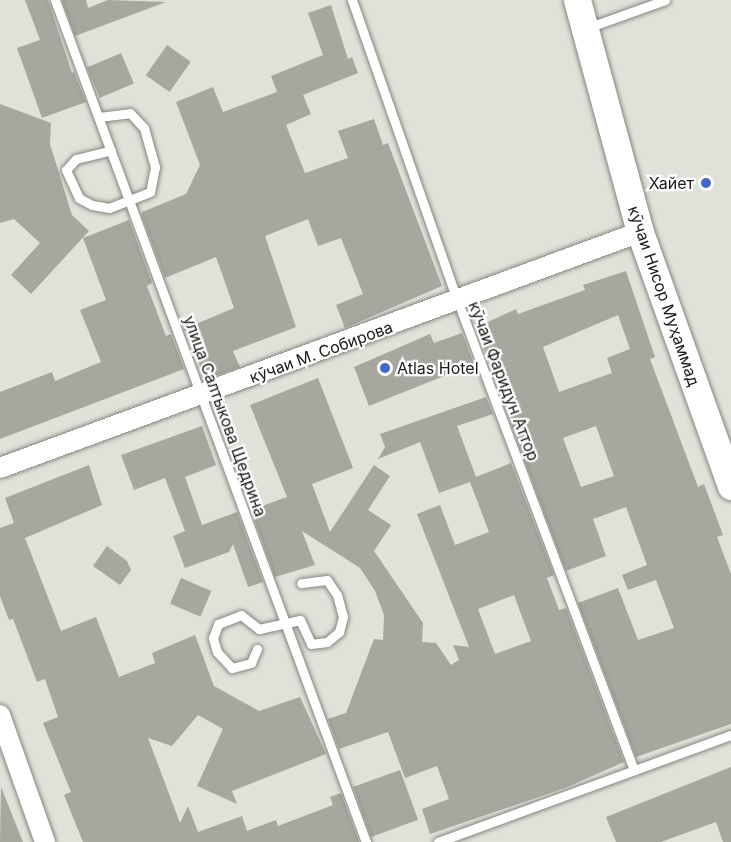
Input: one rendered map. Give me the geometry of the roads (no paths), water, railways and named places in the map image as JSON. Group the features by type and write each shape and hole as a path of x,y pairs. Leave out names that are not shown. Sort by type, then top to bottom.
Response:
{"street":[{"name":"кӯчаи Нисор Муҳаммад","path":"577,0 587,28 640,232 731,486"},
{"name":"кӯчаи М. Собирова","path":"0,468 458,302 640,232"},
{"path":"0,715 45,842"}],"lane":[{"name":"улица Салтыкова Щедрина","path":"55,0 366,842"},
{"name":"кӯчаи Фаридун Аттор","path":"352,0 458,302 634,770"},
{"path":"587,28 665,0"},
{"path":"99,117 130,113 144,128 154,167 150,192 109,208 92,205 79,198 66,170 76,159 111,150"},
{"path":"257,649 251,663 232,668 217,652 213,638 218,624 241,615 259,629 300,620 311,644 327,642 339,632 343,617 337,594 327,580 301,583"},
{"path":"438,842 731,735"}],"place":[{"name":"Хайет","path":"706,183"},
{"name":"Atlas Hotel","path":"385,368"}]}
